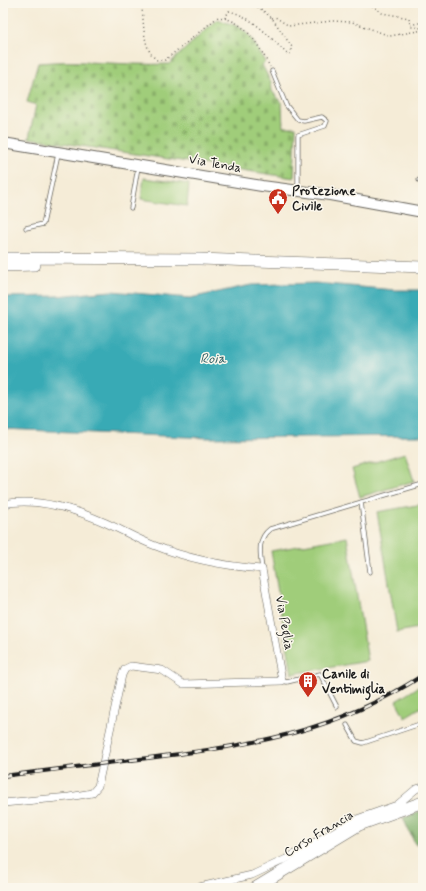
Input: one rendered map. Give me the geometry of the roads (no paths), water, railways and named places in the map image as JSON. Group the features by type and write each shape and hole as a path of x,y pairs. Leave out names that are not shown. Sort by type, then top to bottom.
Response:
{"main road":[{"name":"Via Tenda","path":"3,143 138,166 298,190 423,212"},
{"path":"3,250 83,252 117,258"},
{"path":"3,258 200,259 423,267"},
{"path":"3,266 75,265 117,258"},
{"name":"Corso Francia","path":"255,888 359,825 423,802"}],"street":[{"path":"3,504 14,502 52,505 82,514 151,545 179,554 207,562 262,568"},
{"name":"Via Peglia","path":"262,568 282,681"},
{"path":"3,803 69,797 92,793 98,786 118,691 125,669 131,666 162,670 183,684 282,681"},
{"path":"195,888 252,875 286,859 354,820 397,805 416,789 423,787"}],"lane":[{"path":"272,72 286,105 298,120 304,121 322,117 328,121 326,126 298,135 298,190"},
{"path":"26,228 43,224 58,153"},
{"path":"131,208 138,166"},
{"path":"262,568 260,551 261,541 263,534 270,529 423,484"},
{"path":"361,502 370,572"},
{"path":"282,681 288,682 320,674 337,708"},
{"path":"347,725 356,741 363,743 423,723"}],"water":[{"name":"Roia","path":"315,283 395,290 423,290 423,436 209,438 3,429 3,297 57,296 111,291 190,298 251,285"}],"railway":[{"path":"3,776 193,752 262,740 327,723 359,710 391,694 423,675"}],"place":[{"name":"Protezione Civile","path":"278,215"},
{"name":"Canile di Ventimiglia","path":"308,698"}]}
